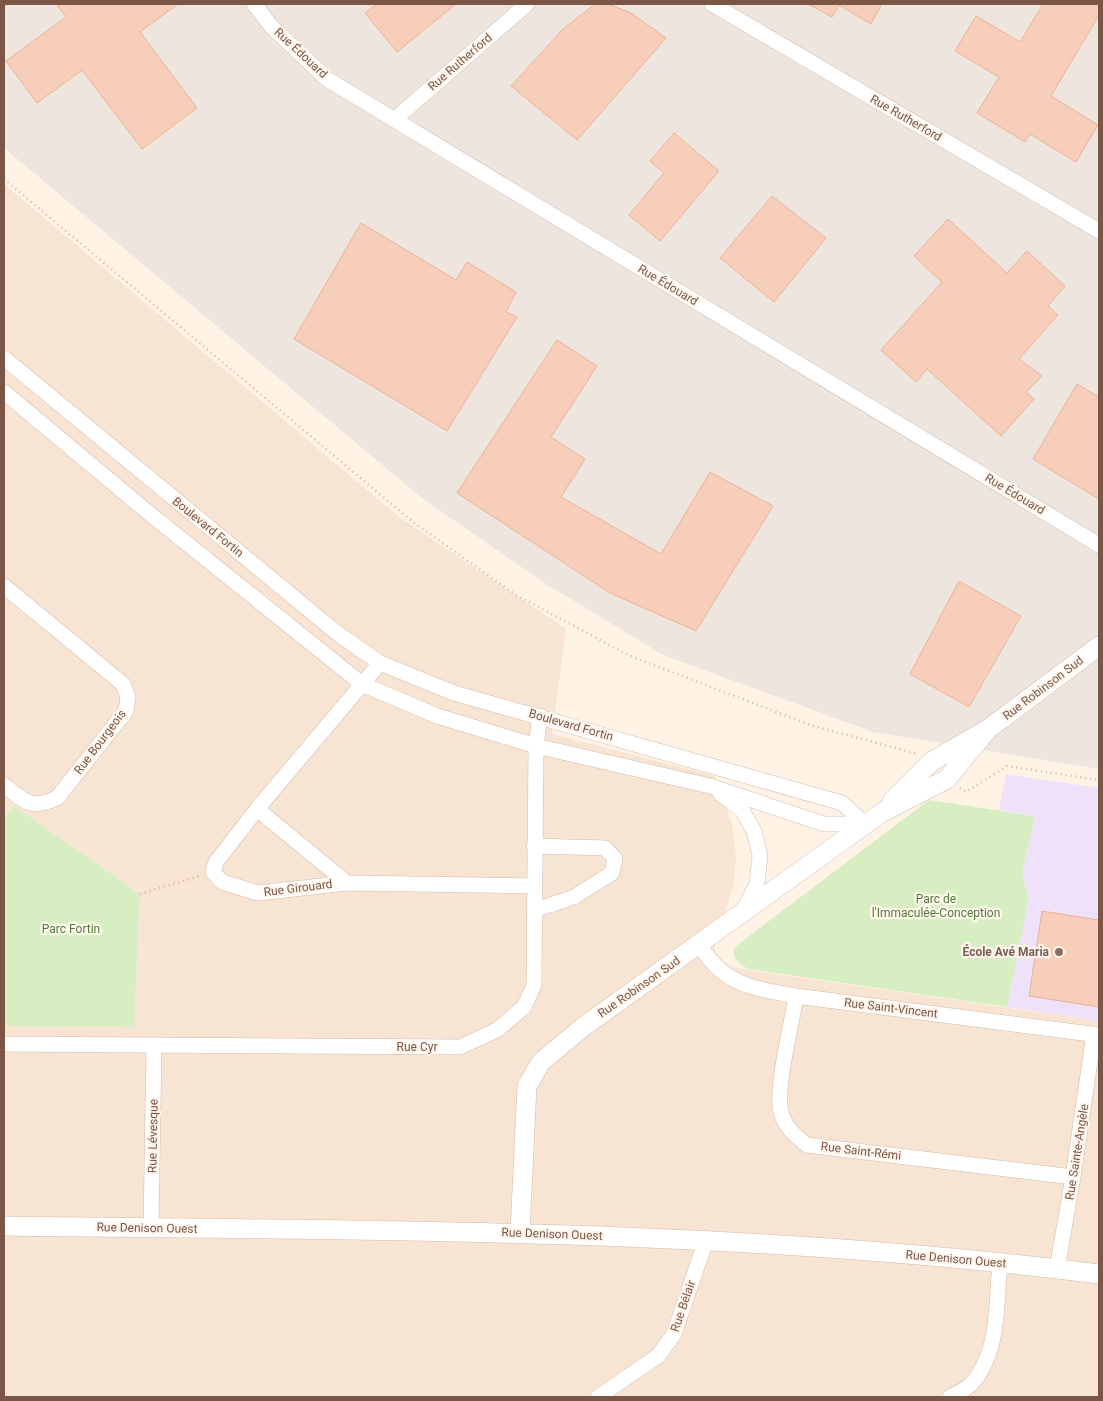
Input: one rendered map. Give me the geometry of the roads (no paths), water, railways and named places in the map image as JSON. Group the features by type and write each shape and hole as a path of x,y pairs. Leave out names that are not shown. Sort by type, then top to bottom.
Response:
{"street":[{"name":"Rue Édouard","path":"254,4 271,26 327,79 1099,545"},
{"name":"Rue Rutherford","path":"394,120 527,4"},
{"name":"Rue Rutherford","path":"712,4 1099,231"},
{"name":"Boulevard Fortin","path":"4,358 337,633 380,663 454,693 842,803 865,824"},
{"name":"Boulevard Fortin","path":"4,392 150,514 362,684 437,716 536,746 710,786 824,824 865,824"},
{"name":"Boulevard Fortin","path":"150,514 166,493"},
{"name":"Rue Bourgeois","path":"4,586 123,684 128,697 126,711 57,798 41,806 25,802 4,785"},
{"name":"Rue Robinson Sud","path":"520,1232 527,1086 541,1062 583,1026 699,945 880,813 931,762 988,729 1099,646"},
{"path":"257,809 380,663"},
{"name":"Rue Cyr","path":"4,1044 460,1047 496,1030 524,1006 534,985 536,746 540,716"},
{"name":"Boulevard Fortin","path":"710,786 742,810 754,831 760,855 757,884 742,912"},
{"name":"Rue Girouard","path":"347,883 257,809 216,862 213,872 222,882 258,893 347,883 534,886"},
{"path":"534,846 605,848 615,859 612,872 574,897 535,910"},
{"name":"Rue Saint-Vincent","path":"699,945 719,969 733,979 752,987 796,996 1097,1035"},
{"name":"Rue Saint-Rémi","path":"796,996 780,1095 781,1114 794,1136 807,1145 1073,1177"},
{"name":"Rue Sainte-Angèle","path":"1057,1269 1097,1035"},
{"name":"Rue Lévesque","path":"151,1228 154,1045"},
{"name":"Rue Denison Ouest","path":"4,1226 520,1232 706,1240 1000,1262 1099,1274"},
{"name":"Rue Bélair","path":"605,1396 658,1356 674,1334 706,1240"},
{"path":"950,1397 968,1387 978,1375 992,1345 1000,1262"}],"place":[{"name":"École Avé Maria","path":"1059,952"}],"park label":[{"name":"Parc de l'Immaculée-Conception","path":"936,906"},
{"name":"Parc Fortin","path":"71,929"}]}
